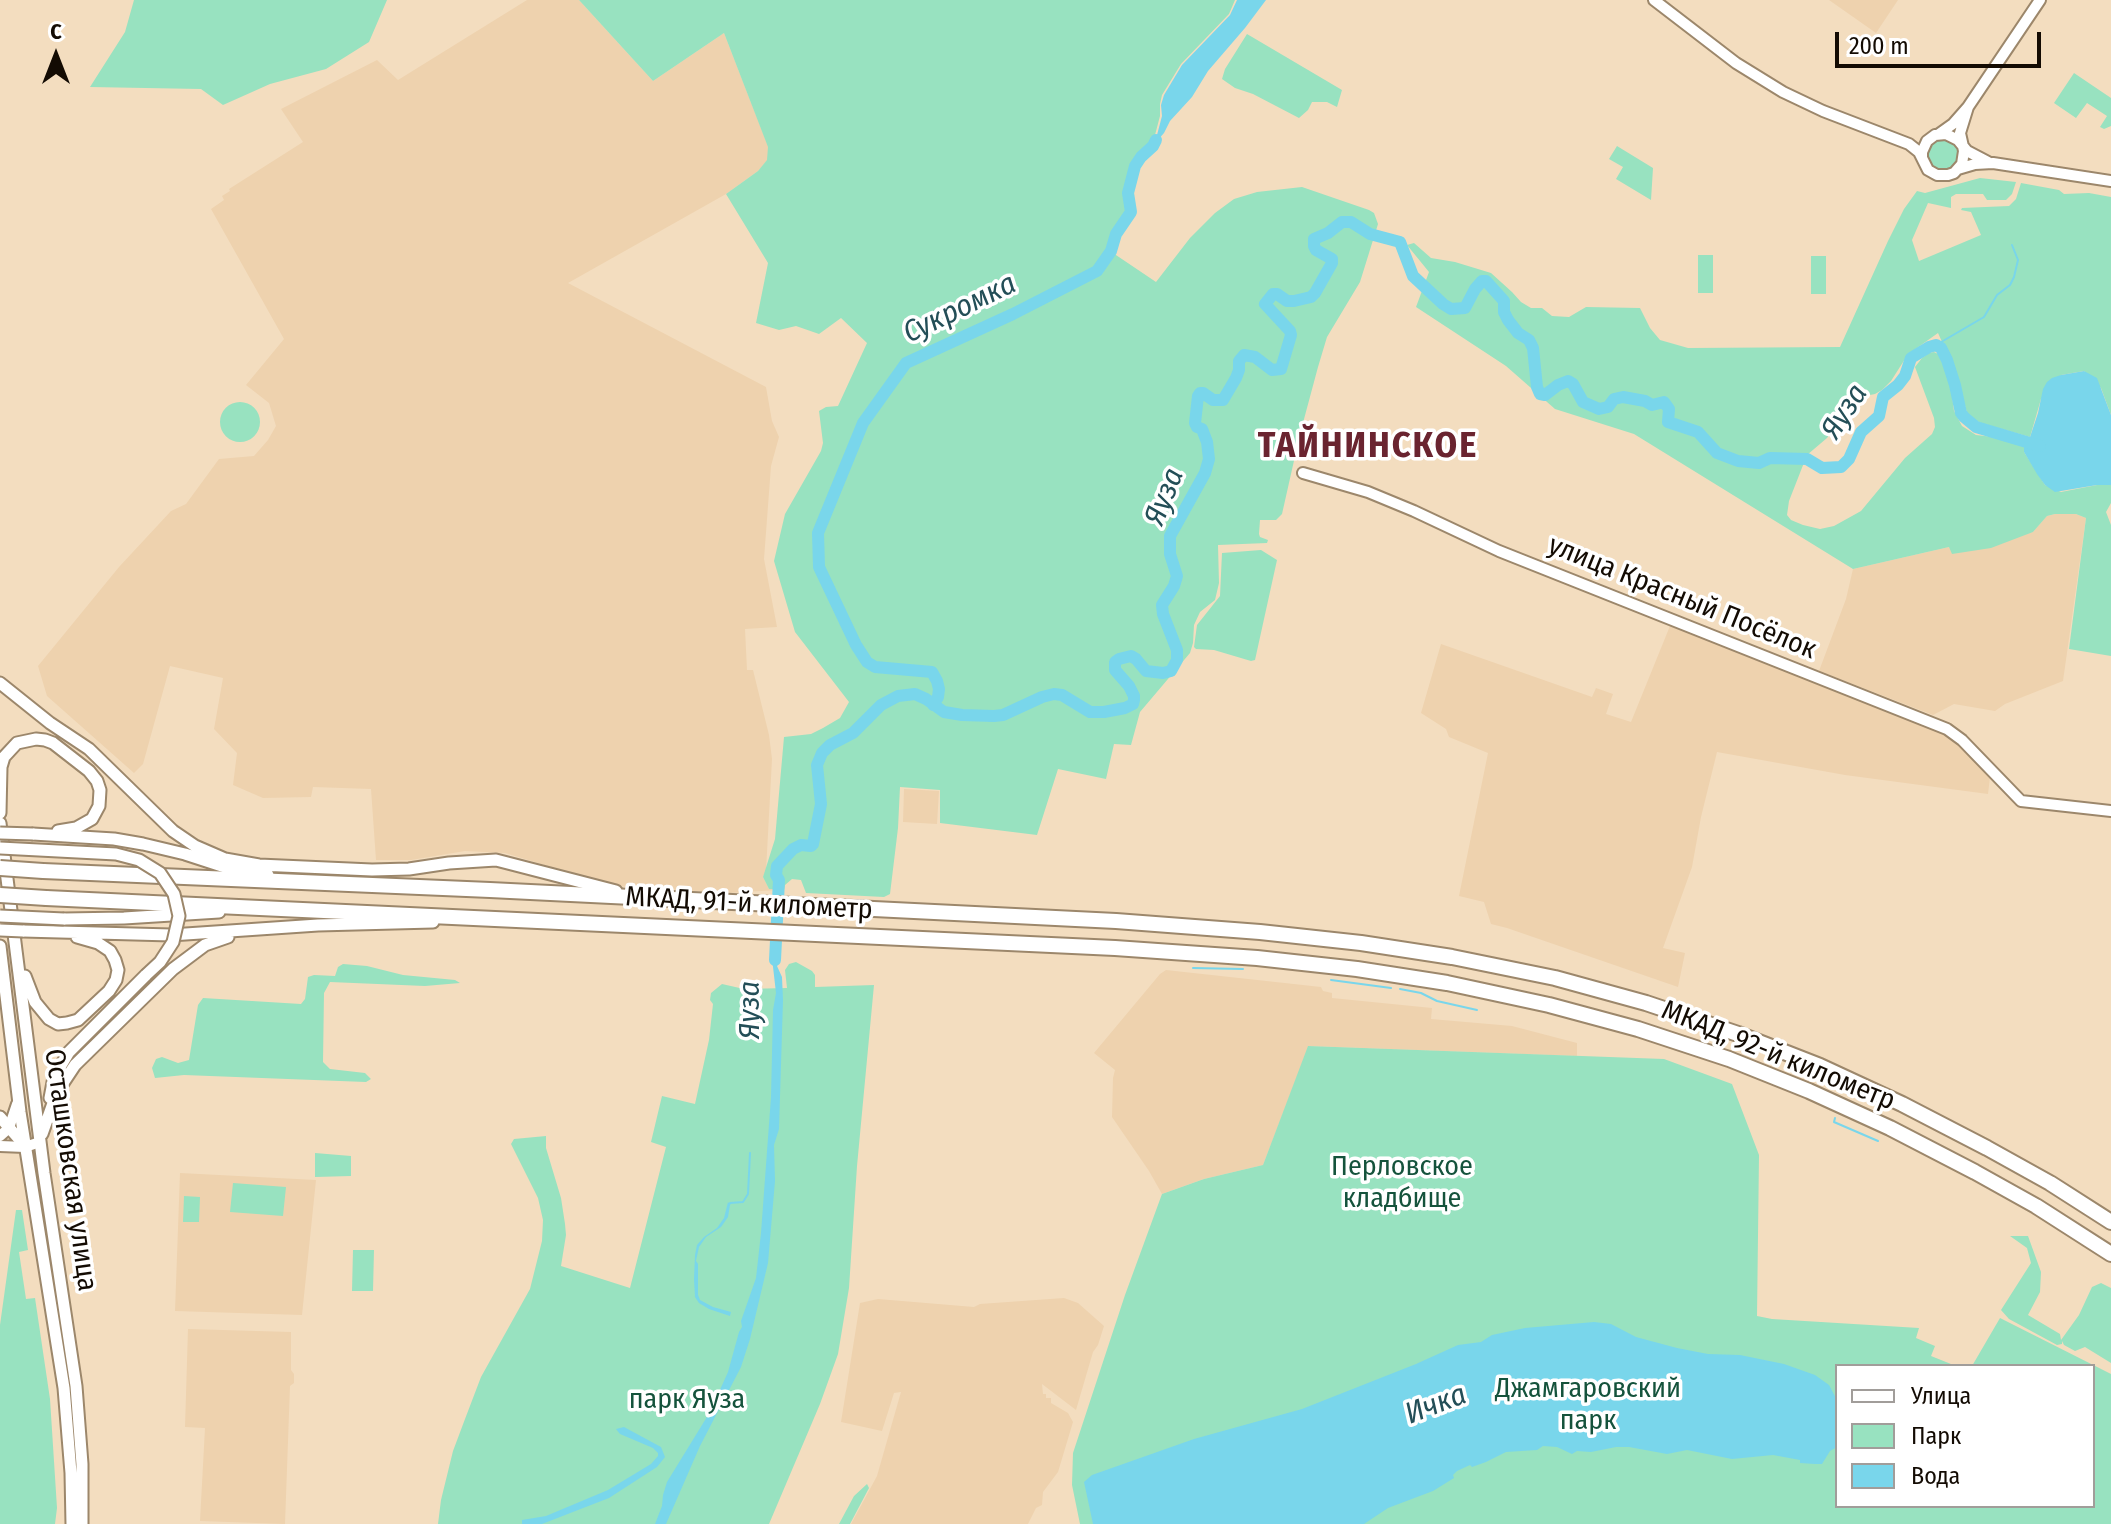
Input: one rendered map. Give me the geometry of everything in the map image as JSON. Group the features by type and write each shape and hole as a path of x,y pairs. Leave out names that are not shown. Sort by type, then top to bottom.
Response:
{"highway":[{"name":"МКАД, 91-й километр","path":"0,868 1116,921 1242,930 1452,957"},
{"name":"МКАД, 91-й километр","path":"0,895 1115,948 1257,958 1447,983"},
{"name":"МКАД, 92-й километр","path":"1452,957 1555,978 1646,1003 1820,1066 1987,1148 2111,1222"},
{"name":"МКАД, 92-й километр","path":"1447,983 1549,1005 1638,1029 1729,1059 1809,1091 1890,1128 1986,1178 2111,1254"}],"main road":[{"path":"0,683 89,749 173,831 195,846 225,859"},
{"path":"0,813 1,767 10,749 27,740 53,743 89,771 97,781 100,799 96,813 85,825 47,834"},
{"name":"Осташковская улица","path":"0,823 40,1142 76,1386 82,1464 82,1524"},
{"path":"0,833 114,839 259,865 372,870 496,860 644,898"},
{"path":"0,848 116,854 139,860 160,873 174,894 179,916 177,930 167,953 69,1052 54,1077 46,1122"},
{"path":"185,854 225,867 304,882"},
{"path":"0,916 124,918 278,908"},
{"path":"0,930 171,935 318,925 513,919"},
{"path":"40,1142 57,1092 75,1065 173,969 205,945 264,930"},
{"path":"17,949 35,1002 49,1019 58,1024 78,1020 109,991 118,970 110,951 98,943 64,934"},
{"name":"Осташковская улица","path":"0,946 18,1099 64,1388 72,1524"},
{"path":"0,1010 3,966"},
{"path":"0,1117 4,1132 25,1147"}],"street":[{"path":"1654,0 1736,63 1783,92 1823,111 1906,142 1915,148 1928,170 1937,175 1948,175 1975,164 1993,163 2111,181"},
{"path":"1922,158 1924,146 1953,124 1968,107 2040,0"},
{"path":"1958,169 1964,157 1960,129 1968,107"},
{"path":"1906,142 1952,136 1977,157 1993,163"},
{"name":"улица Красный Посёлок","path":"1303,473 1379,497 1499,551 1947,729 1962,740 2021,801 2111,811"},
{"path":"4,1132 16,1112 18,1099"},
{"path":"0,1146 25,1147 40,1142"}],"shaded area":[{"path":"527,0 579,0 653,81 724,33 768,146 768,160 726,194 568,283 766,387 772,421 779,437 771,466 764,559 777,627 745,629 747,670 753,670 772,759 766,871 763,877 769,889 778,890 728,893 614,886 505,853 465,851 411,860 376,860 371,789 313,787 311,797 263,798 233,785 237,753 214,729 223,678 170,666 143,764 134,773 47,696 38,666 119,567 171,511 186,504 219,459 254,456 276,426 269,403 246,385 284,339 211,209 224,200 222,196 229,189 303,142 281,109 377,60 398,80"},
{"path":"1829,0 1898,0 1876,33"},
{"path":"2076,514 2086,518 2063,681 1995,711 1954,704 1933,715 1819,671 1846,599 1853,569 2033,532 2047,516"},
{"path":"1672,621 1946,734 1957,741 1990,777 1988,794 1845,775 1717,752 1692,867 1663,948 1685,953 1678,987 1491,924 1484,902 1459,896 1488,753 1449,737 1446,729 1421,713 1441,644 1592,697 1596,688 1613,694 1606,714 1631,722"},
{"path":"904,789 939,791 937,824 903,822"},
{"path":"1166,970 1321,987 1323,991 1332,993 1332,998 1432,1008 1431,1019 1512,1026 1577,1043 1577,1056 1309,1046 1263,1165 1204,1179 1162,1194 1112,1117 1115,1070 1094,1053"},
{"path":"180,1173 316,1180 302,1315 175,1311"},
{"path":"1064,1298 1078,1303 1104,1326 1076,1410 1042,1384 1046,1398 1051,1398 1051,1403 1068,1413 1073,1422 1058,1472 1043,1492 1042,1505 1036,1508 1028,1524 851,1524 877,1476 901,1392 894,1393 882,1431 841,1422 860,1303 878,1299 974,1307"},
{"path":"188,1329 291,1332 294,1383 290,1386 285,1524 200,1521 205,1428 185,1427"}],"green space":[{"path":"134,0 387,0 369,42 326,69 270,84 223,105 201,89 90,87 125,32"},
{"path":"579,0 1235,0 1229,14 1181,64 1162,95 1155,135 1134,165 1126,191 1129,210 1115,233 1110,251 1156,282 1190,238 1215,213 1234,199 1257,192 1302,187 1374,213 1378,224 1360,282 1327,337 1282,514 1276,520 1260,520 1259,534 1268,540 1267,543 1218,545 1219,583 1215,600 1200,612 1194,625 1190,653 1140,712 1131,745 1114,744 1106,779 1058,769 1037,835 940,823 940,790 900,787 890,894 884,897 806,893 801,880 792,879 784,890 769,889 763,877 775,839 784,737 811,734 823,728 840,718 849,702 795,632 774,561 785,514 821,451 819,411 838,406 867,343 841,318 819,334 796,326 779,330 756,323 768,263 726,194 758,171 767,160 768,147 724,33 653,81"},
{"path":"1247,34 1342,90 1337,107 1327,102 1312,102 1299,118 1222,79"},
{"path":"2074,73 2111,98 2111,126 2100,127 2107,116 2087,103 2076,118 2054,103"},
{"path":"1943,138 1954,143 1959,154 1954,165 1943,170 1932,165 1927,154 1932,143"},
{"path":"1617,146 1653,168 1651,200 1616,179 1623,167 1609,159"},
{"path":"1980,178 2016,182 2006,200 1987,200 1983,194 1956,194 1951,197 1951,208 1928,203 1912,240 1919,261 1981,235 1971,212 1962,208 2009,206 2016,199 2021,183 2059,190 2064,194 2089,193 2111,197 2111,415 2101,388 2084,371 2061,375 2041,399 2030,437 1971,419 1957,375 1938,333 1905,359 1882,390 1853,400 1827,438 1807,455 1789,501 1787,515 1791,520 1820,529 1834,526 1861,511 1905,458 1932,434 1934,418 1915,367 1922,358 1934,352 1938,354 1950,380 1954,411 1962,426 1976,435 2002,438 2024,447 2024,452 2045,485 2061,492 2111,485 2111,503 2106,512 2111,525 2111,656 2069,649 2086,518 2076,514 2055,514 2047,516 2033,532 1991,548 1952,554 1949,547 1853,569 1634,434 1555,409 1506,366 1416,307 1429,272 1407,245 1414,243 1431,258 1491,273 1521,302 1531,308 1542,308 1552,316 1569,317 1586,307 1640,308 1660,340 1688,348 1840,347 1888,241 1917,191 1925,193"},
{"path":"1698,255 1713,255 1713,293 1698,293"},
{"path":"1811,256 1826,256 1826,294 1811,294"},
{"path":"240,402 254,408 260,422 254,436 240,442 226,436 220,422 226,408"},
{"path":"1261,550 1277,560 1255,660 1196,649 1197,625 1220,596 1222,553"},
{"name":"парк Яуза","path":"796,962 812,971 815,987 874,985 849,1288 838,1354 769,1524 438,1524 453,1451 481,1377 530,1289 542,1241 543,1220 538,1198 511,1144 514,1139 546,1136 546,1148 561,1198 565,1224 561,1266 630,1288 666,1147 651,1142 662,1096 695,1104 709,1040 713,1004 711,993 722,984 744,989 787,988 785,970 789,964"},
{"path":"343,964 460,983 425,986 330,982 324,993 323,1062 330,1069 365,1073 371,1079 366,1082 184,1075 155,1078 152,1068 156,1059 162,1057 178,1063 189,1060 198,1005 203,998 301,1004 305,999 308,977 335,976 338,967"},
{"path":"1308,1046 1664,1059 1732,1084 1759,1155 1757,1316 1919,1328 1916,1338 1935,1346 1931,1356 1951,1364 1835,1364 1835,1508 2095,1508 2095,1366 2111,1374 2111,1524 1080,1524 1072,1485 1073,1453 1162,1194 1204,1179 1263,1165"},
{"path":"315,1153 351,1156 351,1176 315,1177"},
{"path":"233,1183 286,1187 283,1216 230,1212"},
{"path":"184,1196 200,1197 199,1222 183,1222"},
{"path":"16,1210 22,1210 28,1250 19,1252 26,1299 35,1298 50,1399 57,1508 55,1524 0,1524 0,1325"},
{"path":"2010,1236 2028,1236 2041,1272 2040,1292 2028,1315 2060,1334 2061,1340 2079,1315 2092,1287 2101,1283 2111,1288 2111,1363 2085,1347 2075,1351 2062,1341 2057,1345 2009,1319 2001,1310 2031,1263 2027,1248"},
{"path":"353,1250 374,1250 373,1291 352,1291"},
{"path":"2000,1318 2091,1364 1973,1364"},
{"path":"867,1484 869,1488 850,1524 839,1524 854,1496"}],"water":[{"path":"1237,0 1266,0 1148,151 1157,135 1164,95 1182,65 1230,15"},
{"path":"2084,371 2097,378 2111,415 2111,485 2055,492 2037,474 2024,447 2047,382 2061,375"},
{"path":"773,945 780,946 777,966 782,977 783,1000 779,1129 774,1145 775,1181 768,1263 741,1367 700,1446 666,1524 655,1524 667,1482 710,1412 728,1372 756,1278 771,1097 776,993"},
{"path":"728,1202 728,1217 721,1227 706,1237 699,1247 696,1261 700,1300 731,1312 730,1316 699,1303 695,1297 694,1279 697,1245 704,1237 717,1228 724,1218"},
{"name":"Ичка","path":"1594,1322 1611,1324 1636,1337 1677,1348 1708,1354 1740,1355 1784,1364 1815,1375 1829,1385 1835,1396 1835,1448 1822,1464 1815,1464 1773,1455 1732,1459 1687,1450 1667,1454 1629,1447 1572,1454 1557,1447 1543,1446 1537,1450 1506,1452 1486,1462 1470,1465 1457,1471 1454,1478 1433,1491 1388,1508 1364,1524 1093,1524 1084,1482 1092,1475 1194,1439 1302,1409 1458,1345 1481,1342 1492,1335 1525,1328"},
{"path":"624,1427 661,1447 665,1457 657,1467 609,1498 542,1524 522,1524 522,1520 546,1516 608,1490 651,1464 658,1453 616,1429"}],"waterway":[{"name":"Сукромка","path":"933,705 939,689 932,672 875,667 867,662 819,567 818,533 863,423 906,363 1097,271 1131,212 1128,193 1135,166 1156,140"},
{"name":"Яуза","path":"775,960 777,866 793,849 813,844 821,804 817,765 830,745 853,733 881,705 898,696 915,694 944,712 994,716 1054,694 1062,695 1090,712 1104,712 1133,704 1134,696 1129,686 1115,670 1115,662 1119,659 1131,656 1146,671 1171,671 1177,660 1177,650 1162,605 1177,576 1170,554 1170,536 1205,473 1209,459 1202,429 1195,423 1198,396 1203,393 1213,400 1223,400 1236,378 1239,361 1244,355 1255,357 1272,370 1281,369 1291,335 1265,304 1273,294 1294,301 1315,293 1332,259 1316,250 1314,239 1342,222 1351,222 1370,234 1400,242 1413,276 1451,309 1465,308 1475,289 1486,281 1504,301 1508,320 1533,348 1540,394 1545,395 1568,381 1583,402 1599,409 1623,397 1652,405 1664,402 1669,409 1668,422 1698,432 1717,453 1738,461 1759,463 1770,458 1807,459 1822,468 1841,467 1849,459 1861,432 1879,416 1883,397 1905,376 1911,358 1936,345 1947,360 1964,417 1976,427 2040,446"},
{"path":"1936,345 1984,317 1997,295 2010,285 2018,260 2012,245"},
{"path":"1193,968 1243,969"},
{"path":"1331,980 1391,988"},
{"path":"1400,989 1477,1010"},
{"path":"1835,1118 1834,1122 1878,1141"},
{"path":"729,1205 743,1202 748,1194 750,1153"}],"district":[{"name":"ТАЙНИНСКОЕ","path":"1368,447"}],"park label":[{"name":"Перловское кладбище","path":"1402,1183"},
{"name":"Джамгаровский парк","path":"1588,1405"}]}
